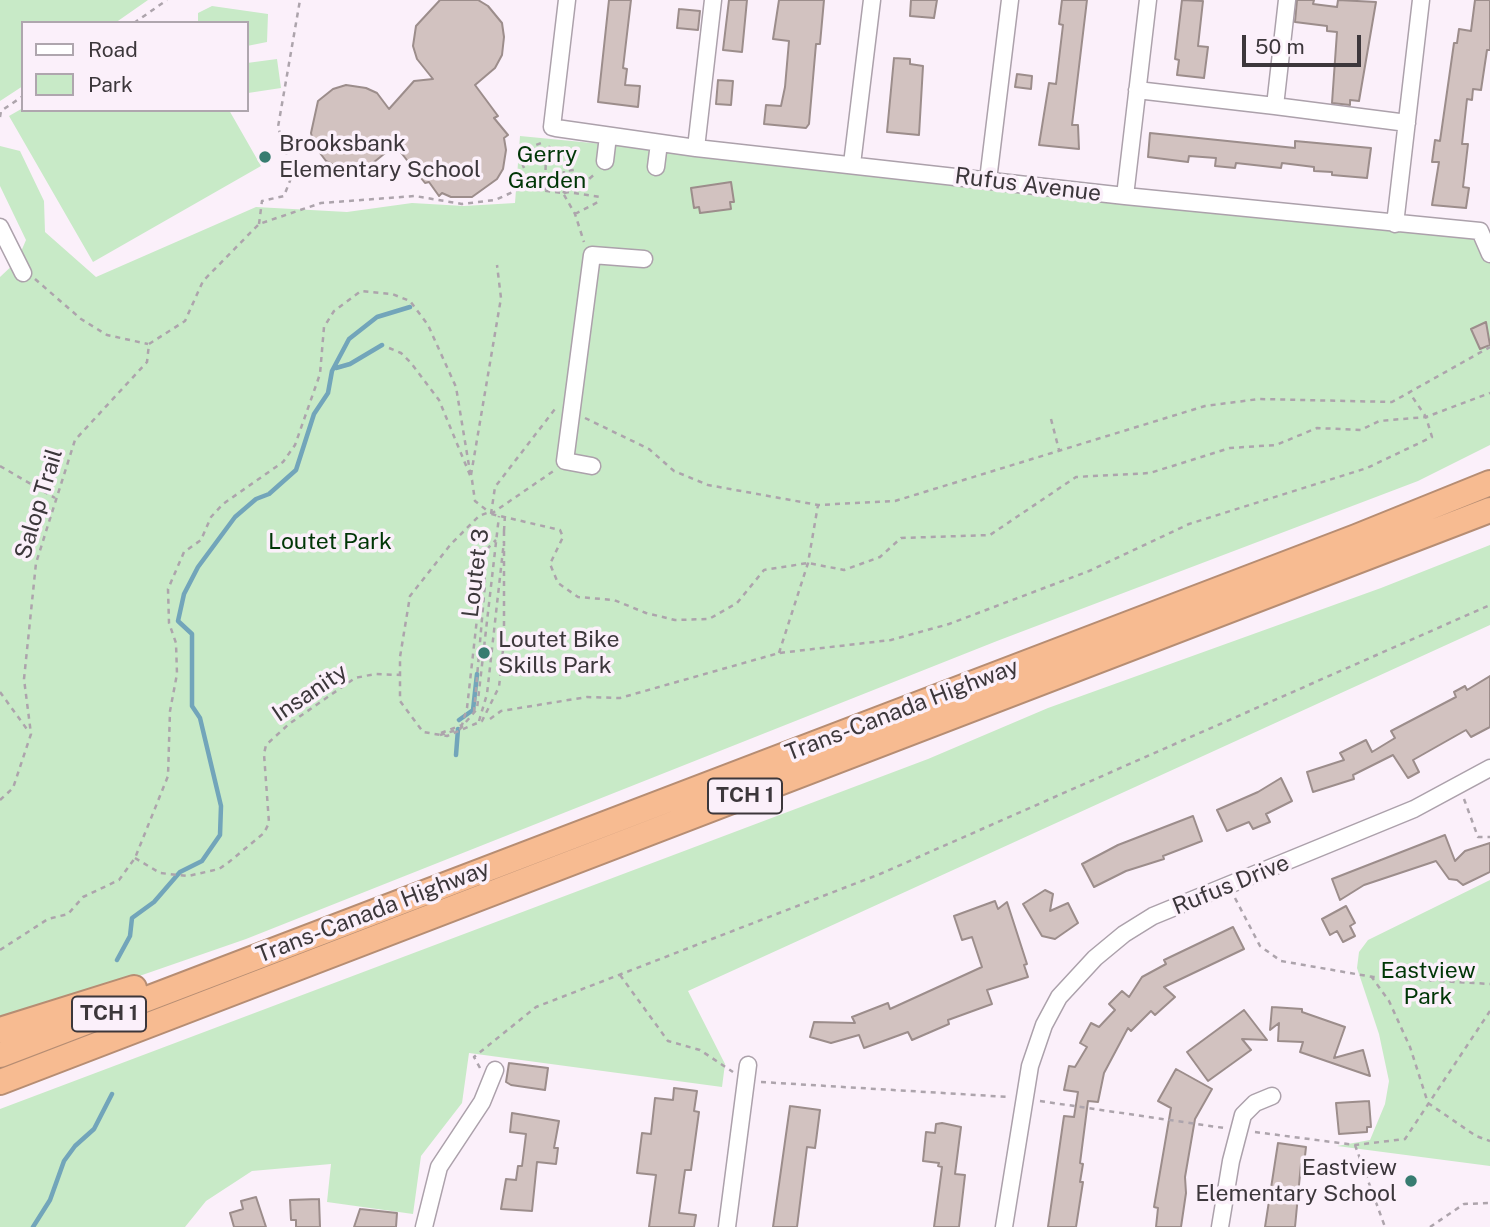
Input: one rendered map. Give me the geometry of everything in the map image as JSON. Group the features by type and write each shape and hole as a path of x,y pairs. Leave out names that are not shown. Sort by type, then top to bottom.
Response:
{"highway":[{"name":"Trans-Canada Highway","path":"0,1055 1377,529 1490,482"},
{"name":"Trans-Canada Highway","path":"0,1082 1418,540 1490,510"},
{"path":"0,1030 143,985 218,973"}],"street":[{"path":"554,128 566,0"},
{"path":"696,148 713,0"},
{"path":"852,164 872,0"},
{"path":"988,180 1010,0"},
{"path":"1125,196 1148,0"},
{"path":"1275,106 1287,0"},
{"path":"1395,224 1422,0"},
{"path":"1137,90 1407,122"},
{"name":"Rufus Avenue","path":"554,128 607,149 659,143 1125,196 1480,231 1490,254"},
{"path":"656,167 659,143"},
{"path":"0,227 23,273"},
{"path":"592,466 565,461 592,254 645,259"},
{"name":"Rufus Drive","path":"1004,1227 1030,1066 1044,1025 1059,997 1095,958 1153,916 1403,814 1490,768"},
{"path":"727,1227 748,1082 748,1065"},
{"path":"425,1227 439,1167 482,1102 492,1077"},
{"path":"1220,1227 1231,1161 1243,1115 1255,1103 1272,1096"}],"path":[{"path":"137,21 167,0"},
{"path":"259,224 262,201 284,196 293,173 278,127 300,0"},
{"path":"0,117 1,111 21,97"},
{"path":"545,190 546,154 554,128"},
{"path":"524,168 521,160 541,143 546,154"},
{"path":"524,145 524,158"},
{"path":"23,273 31,275 81,319 107,335 149,344 185,321 203,281 259,224 321,203 415,196 462,204 495,200 522,188 570,192 591,181 607,149"},
{"path":"563,193 577,178 575,170 564,172 563,178 569,186"},
{"path":"570,192 600,199 575,214"},
{"path":"563,193 583,232 589,279"},
{"path":"471,478 501,298 497,265"},
{"path":"0,950 48,919 68,914 83,897 119,880 135,858 168,776 170,711 177,674 176,643 169,622 168,589 184,552 201,540 211,517 223,504 283,463 295,445 320,374 324,327 334,311 361,291 392,294 410,301 428,325 456,387 475,501 491,514"},
{"name":"Salop Trail","path":"0,800 13,788 31,734 24,679 36,562 56,498 75,440 147,362 149,344"},
{"path":"491,514 495,487 563,400 574,400 580,415 649,449 674,471 708,485 818,505 895,501 1205,406 1259,399 1392,402 1490,347"},
{"path":"389,348 401,353 411,363 439,400 471,478"},
{"path":"489,719 501,710 587,697 620,698 779,653 891,640 949,624 1088,571 1189,524 1367,468 1432,437 1426,417 1409,391"},
{"path":"505,515 487,694 482,718 477,724 455,734 437,735 423,732 400,701 400,657 410,596 451,544 479,516 505,515 560,530 564,537 550,565 558,583 578,597 614,600 646,613 675,620 709,619 737,603 764,570 808,563 844,569 880,557 901,538 990,535 1076,477 1150,473 1230,448 1276,445 1317,428 1361,430 1379,421 1426,417 1490,393"},
{"path":"1051,419 1059,450"},
{"path":"491,514 544,480 565,461"},
{"path":"0,467 56,498"},
{"path":"779,653 808,563 818,505"},
{"name":"Loutet 3","path":"474,714 484,671 499,515"},
{"path":"477,724 491,707 499,687 504,641 504,531"},
{"path":"437,735 463,725 484,562 488,548 496,540"},
{"path":"437,735 460,729 474,714 485,592 484,562"},
{"path":"492,1077 474,1057 536,1007 880,874 1490,605"},
{"name":"Insanity","path":"135,858 160,873 188,876 219,869 264,833 269,823 264,754 266,745 289,724 355,678 376,674 401,675"},
{"path":"0,692 31,734"},
{"path":"1459,786 1478,837 1490,837"},
{"path":"1230,884 1244,920 1260,946 1281,961 1371,976 1490,984"},
{"path":"620,975 668,1041 700,1050 748,1082 1023,1098 1101,1110"},
{"path":"1371,976 1389,1001 1405,1035 1429,1102 1476,1136 1490,1141"},
{"path":"1385,1227 1355,1145 1405,1139 1490,1011"},
{"path":"1430,1227 1464,1204 1490,1203"}],"green space":[{"path":"0,0 148,0 118,21 21,21 21,87 0,101"},
{"path":"212,6 268,14 267,42 248,46 248,21 198,21 198,13"},
{"path":"277,59 281,88 248,93 248,63"},
{"path":"21,109 21,112 230,112 261,166 93,262 9,116"},
{"name":"Loutet Park","path":"520,136 1490,230 1490,445 1418,481 997,641 246,939 73,999 0,1032 0,277 17,261 26,240 0,186 0,146 20,151 44,201 45,232 96,277 256,207 347,212 412,203 464,206 515,203"},
{"path":"1490,545 1490,625 688,991 725,1064 722,1087 469,1053 462,1103 421,1156 413,1214 327,1202 331,1164 252,1171 206,1201 185,1227 0,1227 0,1109 928,759 1048,708 1381,588"},
{"name":"Eastview Park","path":"1490,880 1490,1166 1337,1146 1370,1140 1385,1104 1389,1081 1379,1034 1357,968 1359,952 1368,940"}],"building":[{"path":"440,0 478,0 488,6 502,23 502,55 495,68 475,85 498,116 494,118 508,135 504,138 506,150 503,169 497,179 472,197 451,197 442,193 439,196 429,182 425,183 395,145 368,167 337,167 326,161 314,145 311,133 318,101 333,89 346,85 366,88 377,93 389,109 414,81 433,79 417,59 413,46 416,26"},
{"path":"609,0 631,0 623,68 627,69 625,85 640,86 638,107 598,102"},
{"path":"729,0 747,0 742,52 723,50"},
{"path":"779,0 824,0 820,44 816,44 809,124 806,128 764,124 766,105 781,106 785,87 789,41 773,39"},
{"path":"911,0 937,0 934,18 910,16"},
{"path":"1062,0 1087,0 1072,125 1078,125 1079,149 1039,145 1049,83 1056,84 1063,25 1059,24"},
{"path":"1182,0 1203,1 1198,46 1208,47 1204,78 1177,75 1179,60 1175,59"},
{"path":"1297,0 1314,0 1313,4 1337,7 1338,0 1376,2 1359,101 1350,100 1350,105 1332,103 1337,32 1327,31 1327,26 1295,22"},
{"path":"1475,0 1490,0 1490,50 1487,50 1481,90 1473,89 1472,100 1467,99 1462,144 1468,144 1463,187 1469,188 1466,208 1432,205 1439,162 1432,162 1435,140 1440,141 1454,43 1457,43 1459,29 1471,31"},
{"path":"679,9 700,11 698,30 677,28"},
{"path":"894,58 910,59 910,64 923,66 919,135 887,132"},
{"path":"1017,74 1032,76 1031,89 1015,87"},
{"path":"718,80 733,81 731,105 716,104"},
{"path":"1150,133 1295,148 1295,141 1371,148 1367,178 1332,175 1332,172 1314,171 1314,167 1282,163 1281,168 1236,163 1235,168 1215,166 1216,158 1189,156 1188,162 1148,157"},
{"path":"731,182 734,202 730,202 731,209 700,213 699,207 694,208 691,188"},
{"path":"1486,322 1490,345 1480,349 1471,329"},
{"path":"1490,676 1490,727 1471,737 1466,730 1413,760 1419,772 1408,778 1393,755 1353,775 1354,779 1313,792 1307,772 1344,760 1340,753 1366,740 1372,752 1395,738 1391,731 1456,697 1454,692 1465,686 1467,690"},
{"path":"1281,778 1292,801 1266,814 1270,822 1253,829 1249,822 1227,831 1217,810 1258,792"},
{"path":"1193,816 1202,841 1163,856 1164,859 1126,871 1094,887 1082,864 1118,845"},
{"path":"1445,835 1455,861 1465,851 1490,843 1490,872 1463,885 1457,880 1449,879 1436,861 1364,885 1340,900 1332,879"},
{"path":"1045,890 1053,894 1050,911 1068,903 1078,923 1055,939 1042,936 1023,904"},
{"path":"995,901 998,909 1007,902 1027,964 1024,965 1028,977 987,990 992,1004 948,1020 949,1024 912,1040 908,1032 864,1048 859,1035 831,1043 810,1037 814,1022 855,1023 852,1017 888,1003 890,1009 982,967 972,937 962,940 954,916"},
{"path":"1346,906 1355,923 1350,926 1355,936 1343,942 1337,931 1330,935 1322,919"},
{"path":"1233,927 1244,949 1164,987 1175,997 1155,1015 1151,1011 1131,1031 1128,1028 1104,1073 1098,1102 1088,1101 1080,1163 1083,1164 1080,1182 1083,1182 1076,1227 1048,1227 1064,1116 1074,1117 1078,1092 1064,1090 1069,1066 1075,1067 1087,1047 1080,1043 1091,1023 1099,1027 1115,1010 1109,1004 1122,991 1129,997 1142,977 1166,964 1164,960"},
{"path":"1272,1007 1302,1009 1302,1012 1345,1027 1334,1058 1363,1050 1370,1076 1300,1052 1303,1042 1278,1041 1279,1023 1270,1030"},
{"path":"1244,1010 1267,1040 1242,1039 1251,1050 1208,1081 1187,1052"},
{"path":"509,1063 548,1068 545,1090 506,1082"},
{"path":"1176,1069 1212,1089 1195,1119 1185,1177 1186,1193 1181,1227 1156,1227 1158,1208 1154,1207 1171,1108 1158,1101"},
{"path":"674,1088 697,1091 694,1111 699,1112 691,1170 685,1170 679,1213 696,1215 694,1227 649,1227 656,1175 637,1173 642,1133 651,1134 655,1098 673,1100"},
{"path":"1369,1101 1371,1127 1367,1127 1367,1132 1339,1134 1336,1103"},
{"path":"790,1106 820,1110 816,1141 815,1148 807,1147 797,1227 773,1227"},
{"path":"512,1113 559,1121 554,1148 558,1148 556,1164 537,1162 532,1211 501,1209 506,1179 516,1180 518,1166 522,1166 526,1134 510,1132"},
{"path":"936,1124 961,1127 955,1174 965,1175 959,1227 934,1227 942,1167 938,1166 939,1163 923,1161 926,1132 935,1133"},
{"path":"1278,1143 1306,1147 1304,1165 1301,1164 1295,1227 1265,1227"},
{"path":"256,1197 266,1227 234,1227 230,1213 243,1209 241,1201"},
{"path":"319,1199 320,1227 296,1227 296,1220 291,1220 290,1200"},
{"path":"360,1209 397,1213 396,1227 354,1227"}],"waterway":[{"path":"117,960 130,936 132,918 154,902 180,872 202,861 220,835 221,806 200,718 192,706 192,634 178,621 184,594 198,567 235,517 256,499 269,494 296,470 314,414 328,393 332,371 349,339 377,317 410,307"},
{"path":"336,368 350,364 382,345"},
{"path":"459,720 473,710 477,674"},
{"path":"456,755 458,729"},
{"path":"33,1227 50,1200 64,1161 75,1146 94,1129 112,1094"}],"place":[{"name":"Brooksbank Elementary School","path":"265,157"},
{"name":"Loutet Bike Skills Park","path":"484,653"},
{"name":"Eastview Elementary School","path":"1411,1181"}],"park label":[{"name":"Gerry Garden","path":"547,168"}]}
